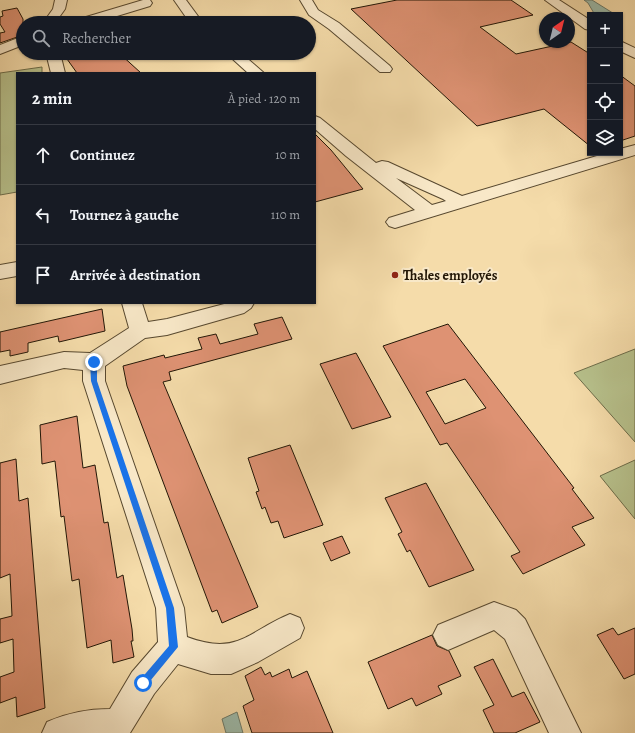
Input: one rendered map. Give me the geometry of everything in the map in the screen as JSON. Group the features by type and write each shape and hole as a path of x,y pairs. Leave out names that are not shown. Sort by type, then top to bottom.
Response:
{"street":[{"path":"54,16 59,9 61,0"},
{"path":"180,0 192,16"},
{"path":"306,0 313,12 334,26 385,69"},
{"path":"551,0 587,24"},
{"path":"104,16 146,3"},
{"path":"0,50 16,43"},
{"path":"623,47 635,54"},
{"path":"55,60 58,72"},
{"path":"241,60 256,72"},
{"path":"316,122 352,153 429,212"},
{"path":"395,222 635,150"},
{"path":"352,153 418,181 461,203"},
{"path":"0,272 16,269"},
{"path":"132,304 140,331"},
{"path":"0,375 64,360 94,362 140,331 168,327 238,308 243,304"},
{"path":"58,733 88,725 119,729 143,683 173,647 170,608 94,381 94,362"},
{"path":"448,635 494,616 506,620 515,629 565,733"},
{"path":"173,647 203,657 224,660 240,655 290,628"}],"green space":[{"path":"42,67 42,72 16,72 16,192 0,195 0,73"},
{"path":"635,349 635,442 574,373"},
{"path":"635,460 635,519 600,476"}],"shaded area":[{"path":"584,0 592,0 611,12 593,12 588,3"},
{"path":"237,712 243,733 226,733 222,719"}],"building":[{"path":"397,0 511,0 533,15 480,27 516,54 544,48 575,48 575,45 587,52 587,144 544,109 477,126 351,9"},
{"path":"17,8 21,16 16,16 16,37 0,43 0,33 5,32 0,24 0,17 3,16 2,11"},
{"path":"68,60 127,60 140,72 76,72"},
{"path":"623,77 635,86 635,136 623,140"},
{"path":"316,135 331,150 363,189 316,202"},
{"path":"102,309 105,331 59,342 58,336 28,343 28,352 10,356 10,350 0,352 0,332"},
{"path":"282,317 292,339 169,372 171,380 163,382 258,607 222,623 217,610 212,612 127,386 123,366 164,355 165,358 202,349 198,338 216,334 220,344 258,334 254,324"},
{"path":"448,324 574,488 572,489 594,518 572,527 585,545 523,574 511,556 520,552 447,443 440,445 383,346","holes":["465,379 486,408 445,424 426,392"]},
{"path":"356,353 391,417 352,429 320,364"},
{"path":"77,416 83,468 95,465 104,523 108,522 117,578 123,575 132,629 133,641 131,641 134,657 113,663 111,640 87,648 79,579 72,581 64,516 61,517 55,461 42,464 40,425"},
{"path":"290,445 323,525 284,538 278,521 271,523 265,507 262,509 256,492 259,491 248,458"},
{"path":"16,459 19,501 28,498 45,708 17,717 16,697 0,703 0,677 14,672 13,639 0,643 0,619 12,616 10,574 0,578 0,463"},
{"path":"426,483 474,570 429,587 410,550 407,552 398,534 402,532 385,498"},
{"path":"342,536 350,553 331,561 323,543"},
{"path":"613,628 618,635 635,628 635,674 624,679 597,635"},
{"path":"432,635 437,646 449,651 461,676 438,686 442,694 416,706 412,698 388,709 368,662"},
{"path":"493,659 512,697 524,692 540,722 515,733 494,733 483,710 494,705 474,667"},
{"path":"261,667 265,675 270,672 272,677 289,669 292,678 307,671 333,733 252,733 243,706 254,700 245,676"}],"place":[{"name":"Thales employés","path":"395,275"}],"route":[{"path":"94,362 94,381 170,608 173,647 143,683"}]}
